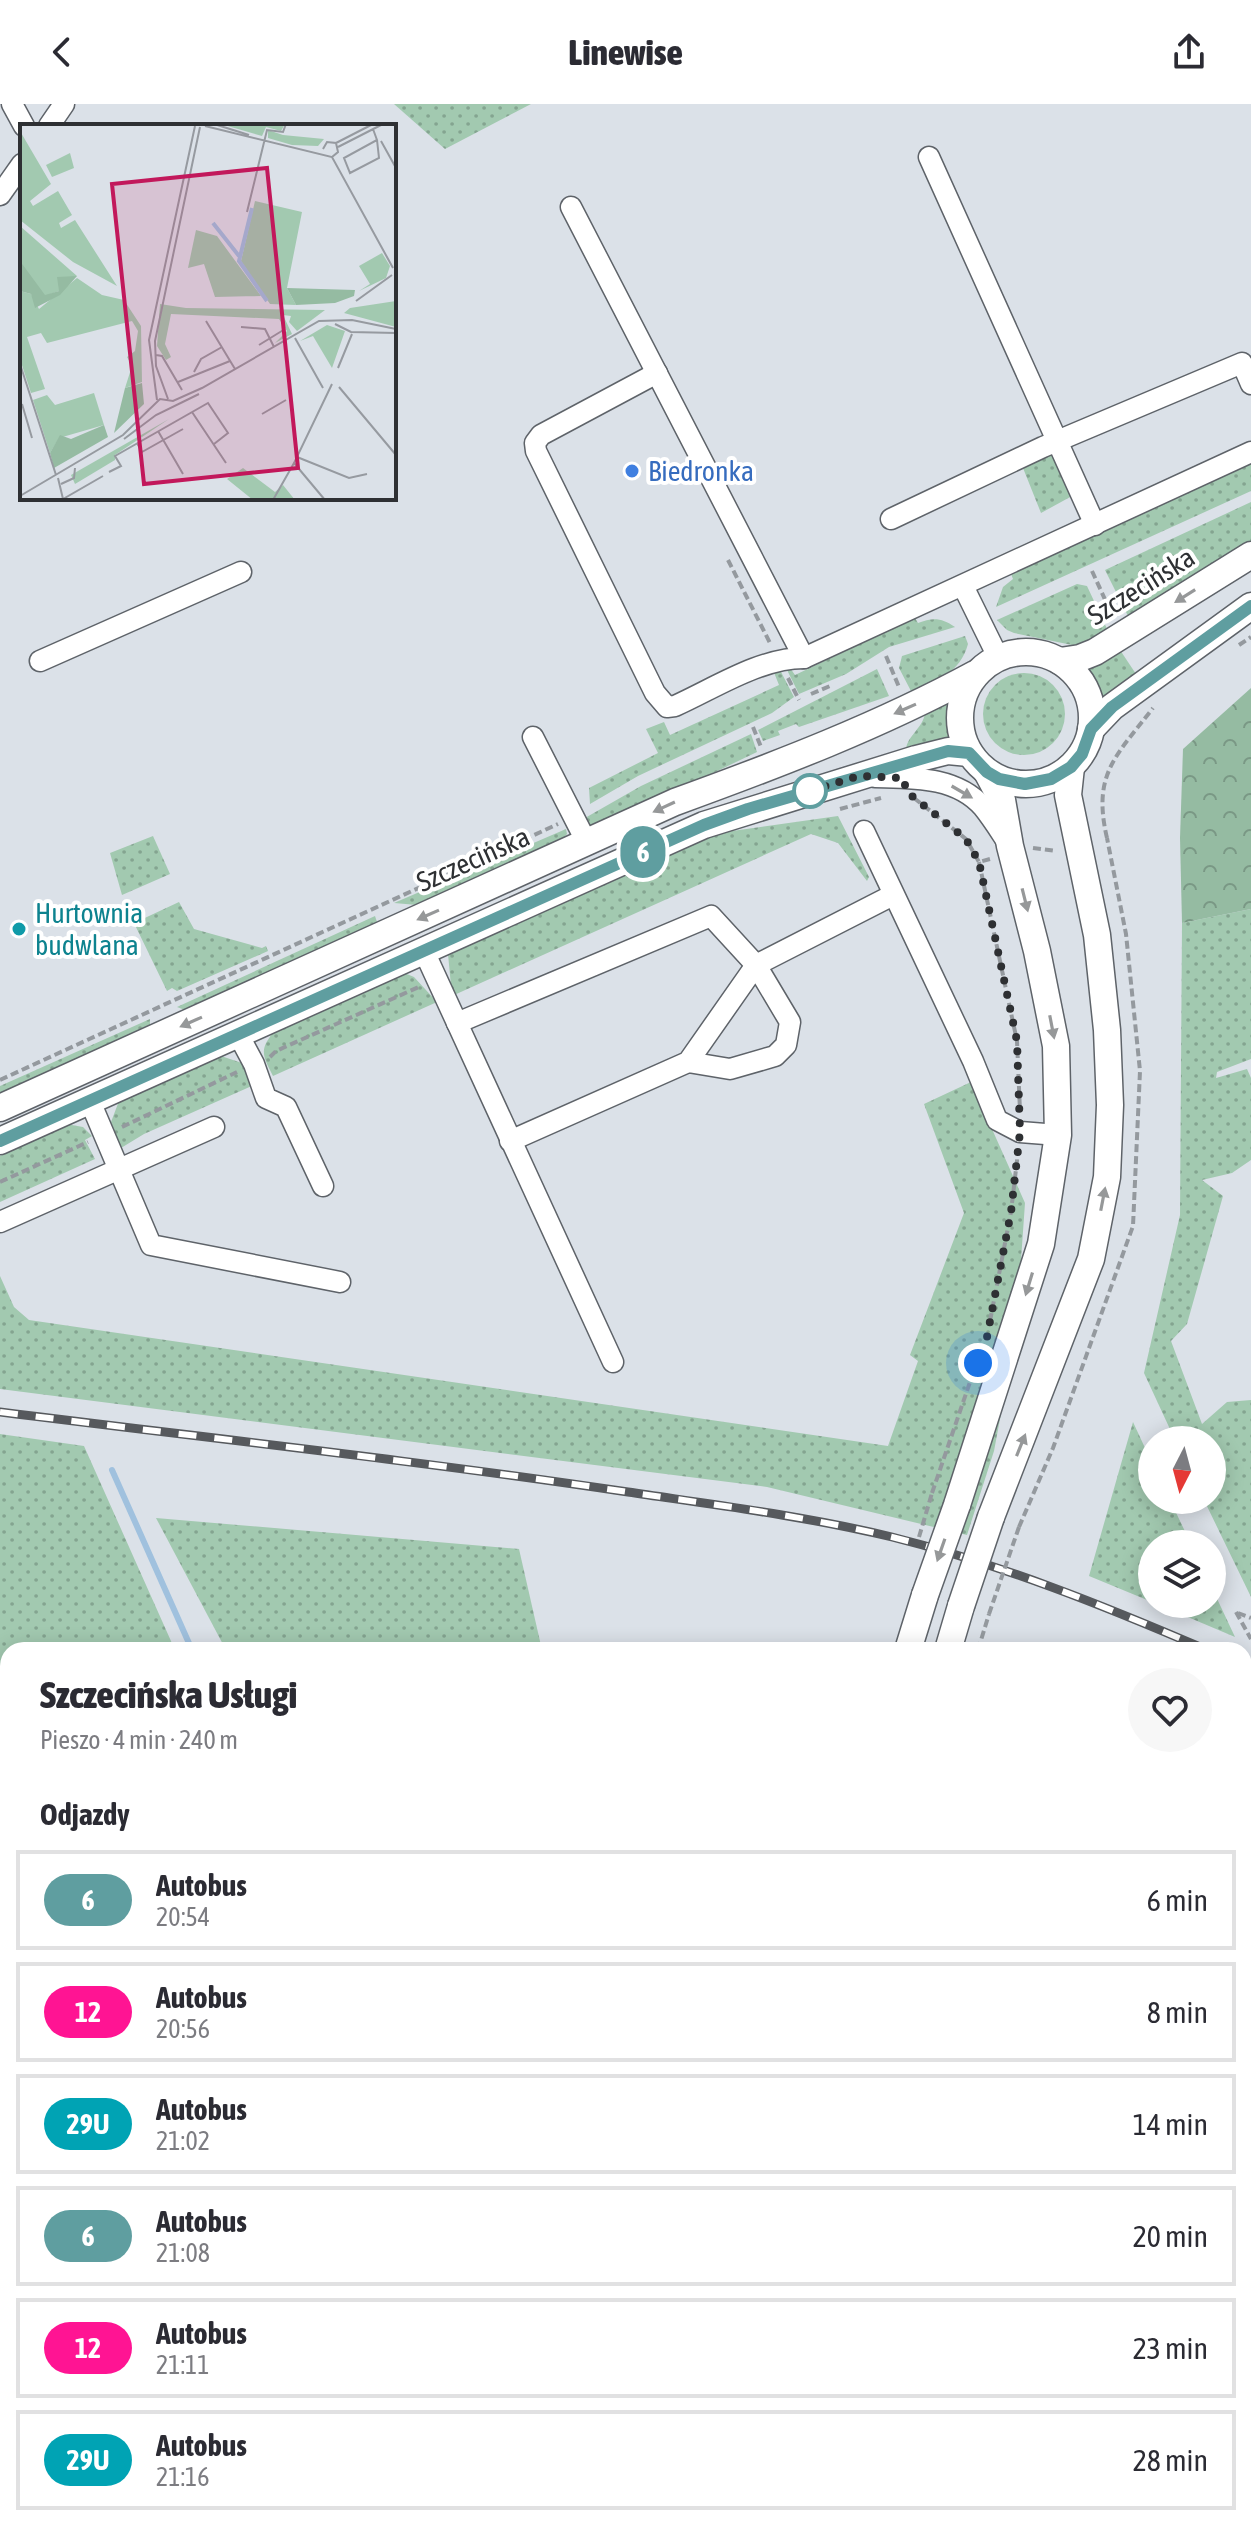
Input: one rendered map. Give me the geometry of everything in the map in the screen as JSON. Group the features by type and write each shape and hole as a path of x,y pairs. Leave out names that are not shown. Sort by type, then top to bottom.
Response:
{"main road":[{"name":"Szczecińska","path":"1060,661 1080,658 1122,636 1251,555"},
{"path":"1091,729 1112,707 1251,606"},
{"path":"910,1642 1041,1244 1058,1135 1056,1046 1002,800 987,772 969,753 959,726 959,713 962,699 975,674 998,657 1012,652 1032,651 1060,661 1073,671 1086,690 1092,714 1091,729 1082,754 1071,767 1051,779 1025,784 999,779 987,772"},
{"name":"Szczecińska","path":"0,1108 675,802 783,763 908,708 975,674"},
{"path":"0,1141 704,825 948,751 969,753"},
{"path":"950,1642 991,1517 1091,1259 1107,1177 1110,1105 1107,1030 1097,935 1068,795 1071,767"}],"street":[{"path":"12,104 23,124"},
{"path":"50,124 64,104"},
{"path":"929,157 1095,525"},
{"path":"0,195 20,167"},
{"path":"571,207 804,658"},
{"path":"891,519 1058,440 1242,363 1251,384"},
{"path":"657,373 541,435 535,443 536,451 663,705 675,706 778,660 804,658 1251,452"},
{"path":"40,661 241,572"},
{"path":"963,586 998,657"},
{"path":"533,737 587,843"},
{"path":"859,776 926,779 965,792 981,805 1012,850"},
{"path":"864,831 973,1061 997,1120 1020,1132 1058,1135"},
{"path":"510,1141 688,1062 756,965 893,895"},
{"path":"457,1023 711,916 756,965 790,1022 786,1045 775,1056 730,1069 688,1062"},
{"path":"423,949 613,1362"},
{"path":"238,1034 254,1064 266,1098 286,1107 323,1186"},
{"path":"89,1099 151,1245 340,1282"},
{"path":"0,1222 214,1127"}],"path":[{"path":"727,557 799,700"},
{"path":"1092,571 1122,636"},
{"path":"886,656 908,708"},
{"path":"979,862 1012,850 1035,847 1058,852 1107,838 1101,815 1102,788 1114,759 1162,696 1149,680"},
{"path":"811,694 830,686"},
{"path":"903,778 907,792 966,839 979,862 1017,1041 1020,1132 1011,1212 990,1321"},
{"path":"0,1080 565,821"},
{"path":"932,1493 973,1376"},
{"path":"980,1642 1019,1527"},
{"path":"1251,1618 1236,1612 1251,1639"}],"green space":[{"path":"394,104 531,104 445,149"},
{"path":"1051,454 1072,496 1041,513 1023,468"},
{"path":"1251,462 1251,491 996,607 1003,587 1013,579 1011,574"},
{"path":"1251,502 1251,544 1130,620 1105,570"},
{"path":"1077,584 1087,586 1108,631 1085,644 1072,645 1014,633 997,620"},
{"path":"915,618 918,623 937,619 955,627 889,647 846,674 799,694 785,666 788,665 795,675"},
{"path":"965,636 968,644 953,669 939,680 912,693 899,668 902,656"},
{"path":"1120,650 1136,674 1097,702 1087,676 1088,670"},
{"path":"779,668 794,697 772,713 638,776 590,804 589,788 658,753 646,729 664,722 670,735 779,685 773,670"},
{"path":"877,669 889,696 799,727 796,724 778,731 780,735 763,741 758,730"},
{"path":"1024,673 1040,676 1053,685 1062,698 1065,714 1062,730 1053,743 1040,752 1024,755 1008,752 995,743 986,730 983,714 986,698 995,685 1008,676"},
{"path":"1251,688 1251,909 1182,923 1180,838 1183,749"},
{"path":"952,700 952,738 906,749 925,713"},
{"path":"751,734 757,752 598,828 590,826 585,818 641,786"},
{"path":"838,816 869,877 867,881 838,843 811,834 452,996 448,954 711,834"},
{"path":"566,829 567,834 558,844 417,905 394,903"},
{"path":"153,836 170,874 122,895 110,853"},
{"path":"179,902 194,929 262,948 266,946 268,951 177,991 172,988 167,991 134,923"},
{"path":"1251,909 1251,1059 1217,1072 1216,1078 1247,1069 1251,1078 1251,1160 1232,1173 1202,1180 1223,1196 1187,1324 1171,1341 1202,1424 1227,1402 1251,1400 1251,1597 1226,1545 1226,1530 1219,1530 1211,1514 1226,1514 1226,1426 1169,1426 1144,1373 1180,1215 1182,923"},
{"path":"375,916 377,922 370,931 190,1012 177,1007"},
{"path":"402,972 414,977 437,1002 273,1076 264,1048 275,1030"},
{"path":"150,1019 150,1026 0,1099 0,1086"},
{"path":"218,1055 242,1063 254,1085 144,1134 121,1148 111,1122 119,1101"},
{"path":"971,1082 1025,1203 1018,1303 1009,1371 994,1451 967,1535 767,1487 0,1389 0,1276 14,1307 29,1320 888,1446 918,1361 910,1355 964,1213 924,1104"},
{"path":"66,1124 83,1127 92,1136 85,1140 95,1159 0,1202 0,1156"},
{"path":"1133,1422 1138,1433 1138,1514 1177,1514 1184,1530 1138,1530 1138,1596 1089,1576"},
{"path":"0,1434 84,1446 171,1642 0,1642"},
{"path":"156,1518 519,1549 540,1642 222,1642"},
{"path":"1190,1618 1226,1618 1235,1637"}],"waterway":[{"path":"112,1470 188,1642"}],"railway":[{"path":"0,1412 472,1470 826,1523 892,1537 1012,1573 1188,1642"}],"bus line":[{"name":"6","path":"0,1141 423,949 704,825 748,809 948,751 969,753 987,772 1011,783 1038,783 1051,779 1071,767 1082,754 1091,729 1112,707 1251,606"}],"place":[{"name":"Biedronka","path":"632,471"},
{"name":"Hurtownia budwlana","path":"19,929"}],"route":[{"path":"810,791 804,793 859,776 903,778 907,792 966,839 979,862 1017,1041 1020,1132 1011,1212 987,1337 978,1363"}]}
